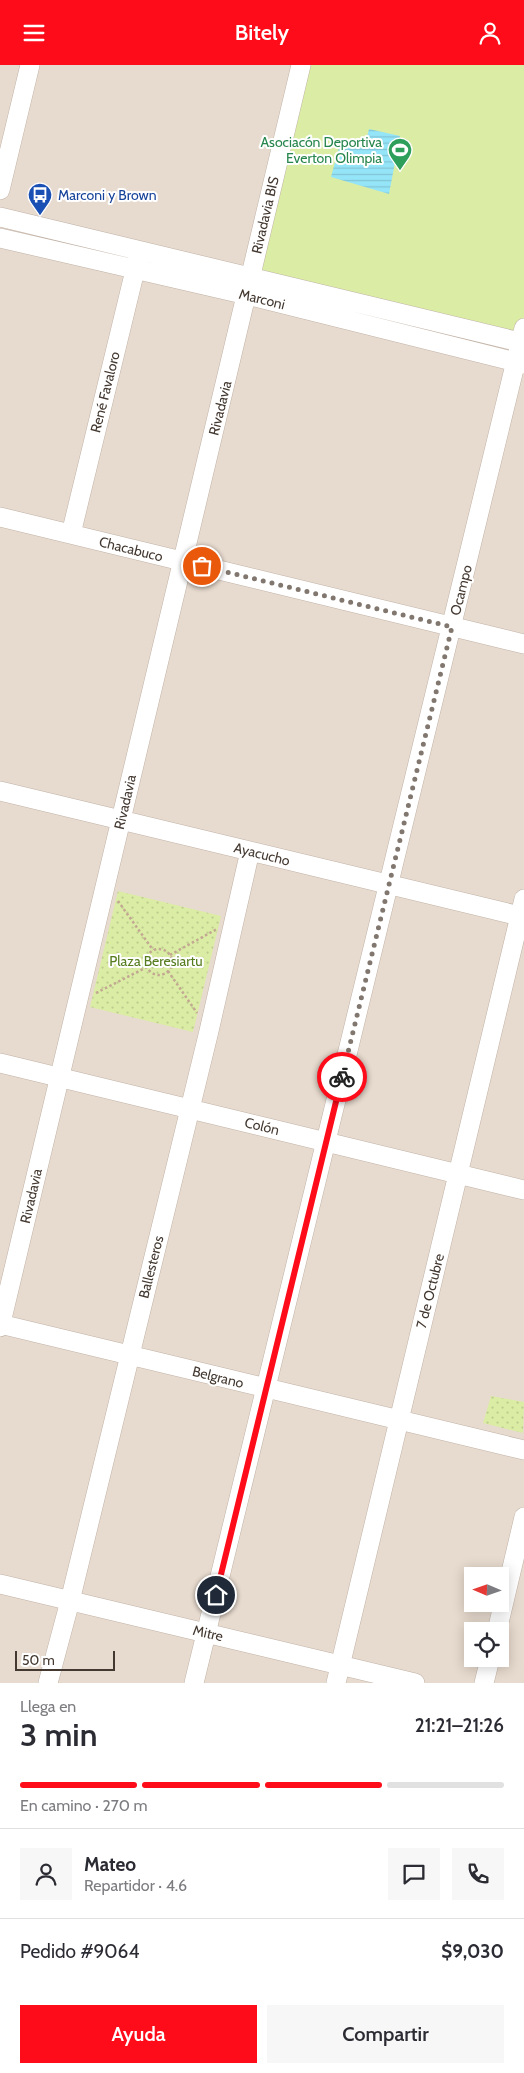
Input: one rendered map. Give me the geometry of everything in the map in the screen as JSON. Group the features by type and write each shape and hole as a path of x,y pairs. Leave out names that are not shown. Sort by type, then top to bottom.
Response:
{"street":[{"path":"0,190 30,65"},
{"name":"Rivadavia BIS","path":"249,286 301,65"},
{"name":"Marconi","path":"0,217 140,251 249,286 520,363"},
{"name":"Marconi","path":"0,238 135,270 249,286 523,338"},
{"name":"René Favaloro","path":"71,534 140,251"},
{"name":"Rivadavia","path":"0,1325 107,885 249,286"},
{"name":"Ocampo","path":"194,1683 452,627 520,363 523,338"},
{"name":"Chacabuco","path":"0,517 524,644"},
{"name":"Ayacucho","path":"0,791 389,885 523,910"},
{"name":"Ballesteros","path":"48,1683 70,1601 209,1031 250,851"},
{"name":"7 de Octubre","path":"336,1683 398,1420 523,910"},
{"name":"Colón","path":"0,1063 524,1189"},
{"name":"Belgrano","path":"0,1325 524,1450"},
{"path":"499,1622 524,1517"},
{"name":"Mitre","path":"0,1584 415,1683"},
{"path":"484,1683 488,1667"}],"path":[{"path":"107,885 153,950"},
{"path":"170,955 235,919"},
{"path":"153,950 164,950 170,955 172,963 168,971 160,975 156,975 147,967 146,959 153,950"},
{"path":"79,1001 147,967"},
{"path":"168,971 209,1031"}],"shaded area":[{"path":"0,65 524,65 524,1683 0,1683"}],"green space":[{"name":"Asociacón Deportiva Everton Olimpia","path":"301,65 524,65 524,328 521,342 251,277"},
{"name":"Plaza Beresiartu","path":"118,891 221,916 193,1032 90,1007"},
{"path":"491,1396 524,1402 523,1433 483,1423"}],"water":[{"path":"369,129 400,136 389,194 331,177 340,144 364,148"}],"way so far":[{"path":"202,566 452,627 342,1077"}],"place":[{"name":"Asociacón Deportiva Everton Olimpia","path":"400,171"},
{"name":"Marconi y Brown","path":"40,216"}],"route":[{"path":"216,1595 342,1077"}]}
